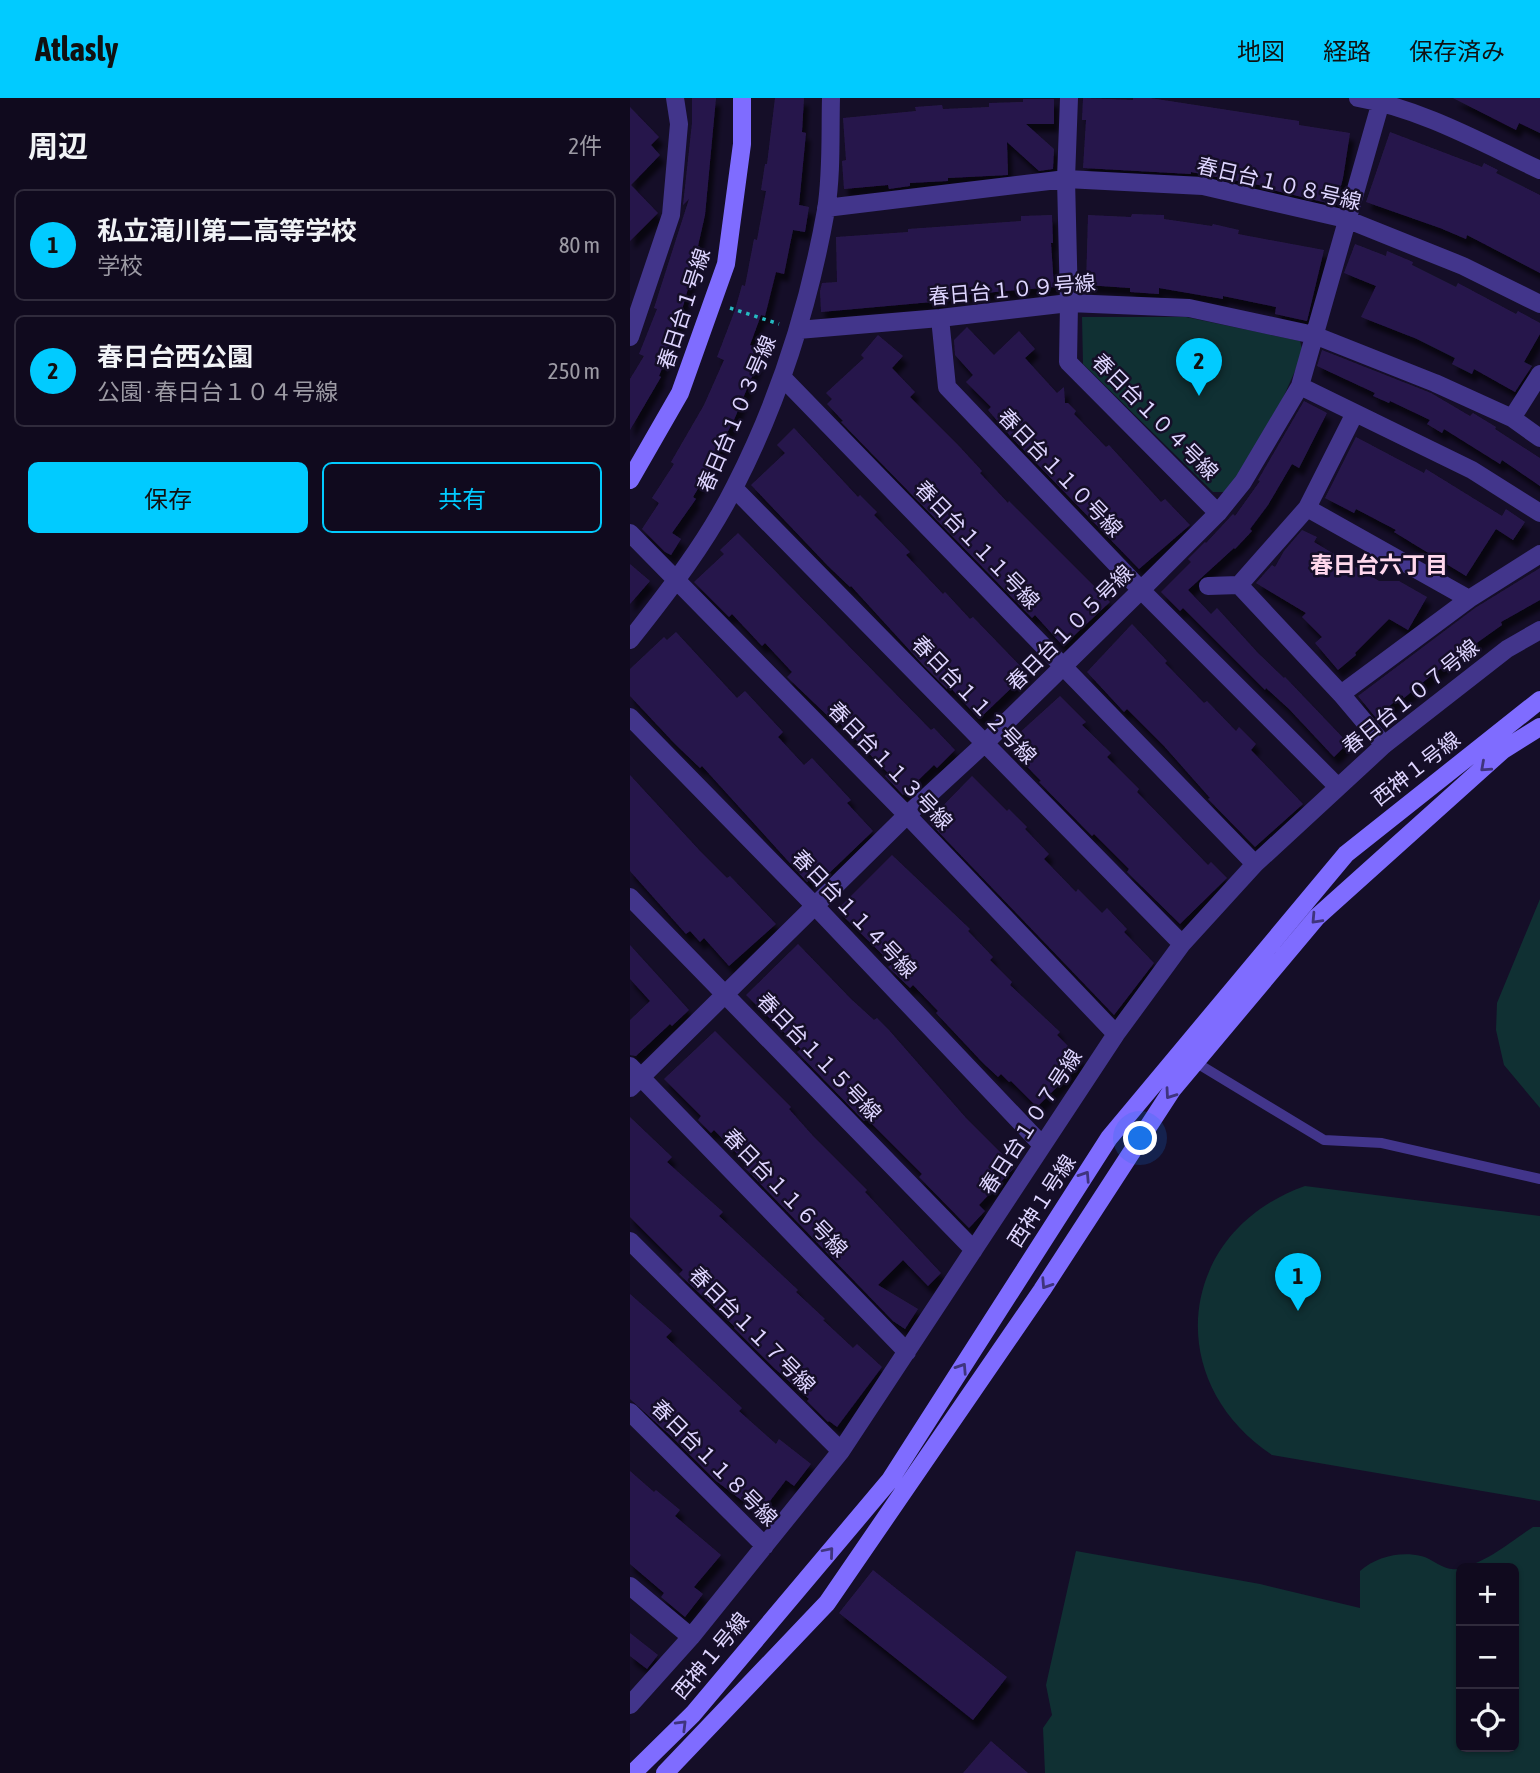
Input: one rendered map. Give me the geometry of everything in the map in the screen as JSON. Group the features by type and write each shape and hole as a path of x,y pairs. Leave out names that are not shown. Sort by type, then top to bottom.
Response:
{"street":[{"path":"630,337 636,301 671,215 679,124 675,98"},
{"name":"春日台１号線","path":"630,480 680,393 726,264 742,144 742,98"},
{"name":"春日台１０３号線","path":"630,640 677,581 734,488 783,378 798,330 826,208 831,98"},
{"name":"春日台１０４号線","path":"1069,98 1066,179 1068,362 1218,513"},
{"path":"1358,98 1381,100 1540,170"},
{"name":"春日台１０５号線","path":"634,1077 727,994 907,815 1063,667 1218,513 1244,482 1300,386 1381,100"},
{"name":"春日台１０８号線","path":"826,208 1066,179 1203,186 1346,219 1463,266 1540,304"},
{"name":"春日台１０９号線","path":"798,330 940,318 1069,303 1189,308 1314,335 1435,383 1512,418 1540,438"},
{"name":"春日台１１０号線","path":"940,318 947,387 1141,590 1338,787"},
{"path":"1512,418 1540,374"},
{"name":"春日台１１１号線","path":"783,378 1255,864"},
{"path":"1300,386 1472,470 1540,513"},
{"path":"1208,586 1239,585 1307,508 1355,413"},
{"name":"春日台１１２号線","path":"734,488 1182,944"},
{"path":"1307,508 1469,599"},
{"name":"春日台１１３号線","path":"630,533 907,815 1116,1034"},
{"path":"1341,694 1469,599 1540,554"},
{"path":"1239,585 1341,694 1384,745"},
{"name":"春日台１０７号線","path":"630,1705 691,1637 841,1451 1116,1034 1182,944 1255,864 1384,745 1507,649 1540,630"},
{"name":"西神１号線","path":"633,1773 693,1714 890,1480 1110,1138 1337,864 1346,854 1540,700"},
{"name":"春日台１１４号線","path":"630,718 815,906 1042,1145"},
{"name":"西神１号線","path":"665,1773 827,1602 1042,1290 1172,1090 1195,1062 1317,917 1503,750 1540,727"},
{"name":"春日台１１５号線","path":"630,897 974,1250"},
{"name":"春日台１１６号線","path":"634,1077 907,1352"},
{"name":"春日台１１７号線","path":"630,1241 841,1451"},
{"name":"春日台１１８号線","path":"630,1412 765,1546"},
{"path":"630,1586 691,1637"}],"lane":[{"path":"1195,1062 1324,1139 1382,1143 1540,1179"}],"path":[{"path":"713,302 798,330"}],"green space":[{"path":"1082,317 1186,317 1300,341 1303,353 1270,427 1227,492 1213,492 1083,364"},
{"path":"1540,899 1540,1108 1504,1065 1496,1030 1497,1003"},
{"path":"1305,1186 1540,1216 1540,1501 1272,1455 1236,1424 1212,1388 1200,1349 1199,1309 1209,1271 1231,1236 1263,1207"},
{"path":"1533,1527 1540,1527 1540,1773 1045,1773 1043,1728 1052,1715 1046,1685 1076,1551 1260,1584 1360,1608 1360,1571 1373,1562 1397,1555 1413,1555 1456,1569 1456,1752 1519,1752 1519,1563 1474,1563 1506,1546"}],"building":[{"path":"692,98 716,98 700,247 673,341 659,376 661,377 630,430 630,379 644,356 639,354 657,309 654,308 689,199 683,205"},
{"path":"775,98 804,98 802,132 806,133 799,205 809,207 805,232 793,230 784,274 776,272 765,316 761,315 750,345 763,350 734,420 713,459 715,460 693,497 696,499 672,533 681,539 671,555 642,529 659,503 652,498 674,464 671,462 704,405 724,360 717,357 742,285 745,286 754,239 757,240 766,191 761,190"},
{"path":"1083,98 1150,98 1299,121 1299,125 1350,133 1336,205 1268,189 1269,187 1191,172 1083,168 1086,120 1082,120"},
{"path":"1453,98 1540,98 1540,133 1519,123 1516,130"},
{"path":"1023,99 1054,99 1054,124 1026,124 1054,149 1053,169 1039,171 1007,142 1008,175 948,178 948,181 910,183 910,186 889,189 888,185 844,189 842,161 846,160 843,118 916,111 915,107 989,107 989,103 1023,102"},
{"path":"630,107 659,137 651,145 660,155 631,185 658,213 630,241"},
{"path":"1390,132 1482,167 1484,163 1498,170 1496,173 1540,195 1540,273 1467,235 1466,239 1366,202"},
{"path":"1132,214 1164,215 1164,219 1213,224 1239,230 1238,234 1324,250 1307,321 1275,314 1276,307 1223,296 1223,299 1159,288 1159,294 1130,292 1130,288 1086,285 1088,215 1131,217"},
{"path":"1052,215 1054,287 939,297 943,301 821,312 822,283 837,282 836,237 1021,221 1021,216"},
{"path":"1355,244 1386,256 1387,251 1413,262 1412,265 1456,287 1458,283 1516,314 1518,311 1540,323 1540,334 1524,362 1532,366 1515,392 1474,369 1472,374 1452,364 1455,358 1417,339 1361,317 1376,286 1344,273"},
{"path":"967,327 994,355 1019,331 1035,349 1025,358 1057,393 1064,387 1065,403 1076,411 1074,414 1106,447 1109,445 1161,502 1165,499 1190,525 1139,569 1011,437 988,410 991,407 966,382 973,375 955,355 954,340"},
{"path":"878,335 903,356 892,368 915,392 910,397 958,445 1008,503 1009,501 1110,602 1063,646 1035,615 1032,618 841,422 843,421 827,404 832,399 826,393 864,358 861,355"},
{"path":"1322,350 1431,393 1470,416 1473,413 1496,427 1495,429 1540,458 1540,486 1502,460 1500,464 1444,429 1442,433 1427,424 1430,420 1373,396 1375,393 1317,366"},
{"path":"1304,401 1327,413 1299,468 1292,464 1250,529 1252,531 1188,590 1211,614 1217,608 1348,743 1334,757 1289,709 1266,688 1265,690 1183,608 1180,611 1161,592 1191,562 1188,559 1233,514 1235,516 1260,481 1258,480"},
{"path":"794,428 858,497 860,495 877,512 874,515 910,552 906,555 943,594 945,592 970,619 973,617 1027,673 979,719 949,686 947,689 924,666 851,586 828,566 751,485 785,453 777,445"},
{"path":"1356,437 1424,473 1426,469 1502,516 1506,509 1525,522 1513,540 1496,529 1466,576 1394,532 1396,530 1356,509 1354,513 1325,498"},
{"path":"1302,530 1317,537 1314,542 1379,581 1399,581 1427,597 1408,630 1389,619 1356,655 1338,670 1315,643 1322,637 1302,617 1306,613 1256,583 1272,565 1275,567 1284,551"},
{"path":"738,533 931,730 934,728 955,750 937,768 934,765 903,795 885,776 888,773 835,718 832,720 787,677 792,672 765,643 762,646 732,614 729,617 694,582 724,554 720,550"},
{"path":"630,564 650,581 630,604"},
{"path":"1540,568 1540,600 1501,622 1502,625 1404,698 1402,695 1376,718 1358,696 1475,608"},
{"path":"1132,624 1204,703 1207,701 1236,731 1239,727 1256,744 1251,750 1303,804 1255,847 1208,799 1210,798 1164,746 1127,709 1124,712 1087,672"},
{"path":"676,632 737,698 745,691 783,732 778,737 804,765 812,758 851,800 847,803 873,831 823,879 817,873 807,882 702,766 700,768 675,744 630,696 630,669 664,637 667,640"},
{"path":"1060,696 1086,722 1082,725 1111,753 1107,757 1139,789 1137,792 1208,865 1211,862 1227,878 1180,924 1127,872 1129,869 1039,782 1041,781 1006,745"},
{"path":"630,775 700,851 727,878 730,876 776,924 729,966 704,938 700,942 690,931 686,934 630,871"},
{"path":"972,776 1027,827 1025,829 1049,854 1044,859 1076,892 1078,889 1102,913 1107,908 1127,929 1124,932 1154,963 1114,1015 928,821"},
{"path":"892,855 970,929 968,931 993,957 990,960 1012,982 1010,985 1060,1032 1057,1035 1083,1061 1037,1107 1011,1081 1001,1074 998,1077 983,1063 936,1013 938,1011 913,985 910,988 888,967 892,964 837,910"},
{"path":"798,944 851,999 888,1029 966,1118 1015,1167 979,1205 985,1211 969,1228 919,1177 922,1174 867,1119 864,1121 797,1052 801,1049 746,995"},
{"path":"630,945 689,1010 636,1056 630,1055 630,1020 650,1001 630,979"},
{"path":"715,1031 791,1107 789,1109 813,1136 867,1190 865,1192 941,1273 928,1286 903,1260 878,1285 918,1309 905,1329 893,1321 744,1167 747,1164 714,1130 711,1133 698,1120 701,1116 664,1079"},
{"path":"630,1117 672,1157 667,1162 723,1212 719,1216 798,1290 796,1292 825,1319 823,1320 853,1348 857,1344 882,1367 837,1427 828,1422 807,1401 809,1399 679,1274 683,1270 630,1217"},
{"path":"630,1294 672,1331 666,1337 742,1408 739,1411 776,1444 779,1439 811,1464 794,1486 786,1480 760,1514 716,1481 630,1399"},
{"path":"630,1471 680,1510 675,1516 721,1555 694,1587 703,1594 685,1617 661,1597 664,1593 630,1564"},
{"path":"873,1570 1007,1677 973,1720 839,1613"},
{"path":"630,1633 658,1655 647,1669 630,1656"},
{"path":"991,1741 1028,1773 963,1773"}],"place":[{"name":"春日台西公園","path":"1199,396"},
{"name":"私立滝川第二高等学校","path":"1298,1311"}],"district":[{"name":"春日台六丁目","path":"1379,565"}]}
